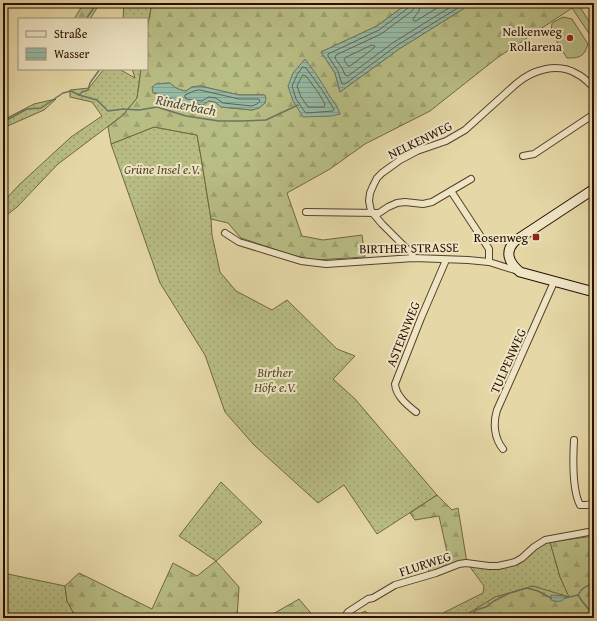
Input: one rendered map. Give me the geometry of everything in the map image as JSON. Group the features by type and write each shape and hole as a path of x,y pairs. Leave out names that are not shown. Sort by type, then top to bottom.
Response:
{"street":[{"name":"NELKENWEG","path":"373,214 370,207 370,194 377,178 382,173 400,160 417,151 446,141 465,130 523,78 538,71 553,68 566,69 577,74 594,88"},
{"path":"523,156 534,154 594,114"},
{"path":"306,212 379,213 397,203 405,202 423,204 432,202 471,179"},
{"path":"520,272 510,262 509,256 512,245 594,189"},
{"path":"451,191 489,250 488,262"},
{"path":"373,214 411,253 414,258"},
{"name":"BIRTHER STRASSE","path":"225,233 239,242 301,261 313,263 326,264 414,258 488,262 554,282 594,292"},
{"name":"ASTERNWEG","path":"416,412 408,406 396,390 395,384 446,260"},
{"name":"TULPENWEG","path":"503,449 498,443 496,432 495,418 497,410 554,282"},
{"path":"574,440 574,474 578,501 580,505 594,503"},
{"name":"FLURWEG","path":"344,618 348,612 368,598 373,598 395,585 430,575 460,564 466,563 498,566 515,562 545,540 594,531"}],"green space":[{"path":"84,3 100,3 91,18 75,18"},
{"path":"124,3 152,3 148,25 148,18 123,18"},
{"path":"152,3 408,3 377,26 321,52 335,73 340,92 399,49 463,9 470,3 579,3 578,4 594,29 594,41 572,8 497,58 430,111 365,144 330,169 287,193 302,236 323,240 362,235 365,257 313,260 292,255 241,238 228,223 211,219 197,135 154,127 111,144 108,127 123,115 137,98 141,70 148,70 148,25","holes":["170,83 177,88 186,91 192,87 200,86 239,95 264,95 265,103 259,108 252,110 221,107 215,102 208,101 203,105 187,103 154,93 156,84"]},
{"name":"Nelkenweg Rollarena","path":"563,17 572,19 588,44 585,52 581,56 567,58 551,32 552,23"},
{"path":"103,70 121,70 135,78 132,70 141,70 137,98 123,115 58,164 17,207 3,218 3,202 20,184 71,137 102,116 92,102 70,97 70,90 89,88"},
{"path":"56,99 44,110 3,128 3,120 34,104"},
{"name":"Birther Höfe e.V.","path":"154,127 197,135 211,219 212,235 220,272 236,291 272,310 287,300 337,349 355,356 333,379 355,399 437,495 377,534 344,485 318,503 254,445 225,412 205,355 160,283 111,144"},
{"path":"221,482 262,522 216,561 179,536"},
{"path":"437,495 452,510 458,508 467,563 429,572 428,568 449,561 439,516 415,520 410,513"},
{"path":"594,536 594,618 461,618 495,597 533,586 569,597 560,577 550,542"},
{"path":"550,542 560,577 570,597 495,597 461,618 436,618 483,593 484,586 467,563 495,568 522,559 544,543"},
{"path":"216,561 239,587 237,618 76,618 67,601 65,586 79,573 152,609 173,563 197,576"},
{"path":"3,573 65,586 67,601 76,618 3,618"},
{"path":"299,599 315,618 266,618"},
{"path":"365,611 373,618 354,618"}],"water":[{"path":"408,3 470,3 463,9 399,49 340,92 335,73 321,52 377,26"},
{"path":"305,59 337,106 340,114 332,116 303,117 293,101 288,86 293,73"},
{"path":"170,83 181,90 186,91 192,87 200,86 239,95 265,95 266,99 265,103 259,108 252,110 221,107 215,102 209,101 203,105 176,101 153,93 152,87 156,84"},
{"path":"551,595 566,596 563,600 557,601 551,600"}],"waterway":[{"path":"87,18 97,3"},
{"path":"79,95 88,90 90,83 99,70"},
{"name":"Rinderbach","path":"3,122 27,109 41,108 63,93 71,91 97,100 108,111 123,109 139,110 157,107 186,116 219,121 266,120 298,105"},
{"path":"565,598 578,595 584,587 594,584"},
{"path":"472,618 472,615 476,610 486,607 510,593 527,588 538,591 551,598"},
{"path":"578,595 594,616"}],"place":[{"name":"Nelkenweg Rollarena","path":"570,38"},
{"name":"Rosenweg","path":"536,237"}],"park label":[{"name":"Grüne Insel e.V.","path":"162,169"}]}
